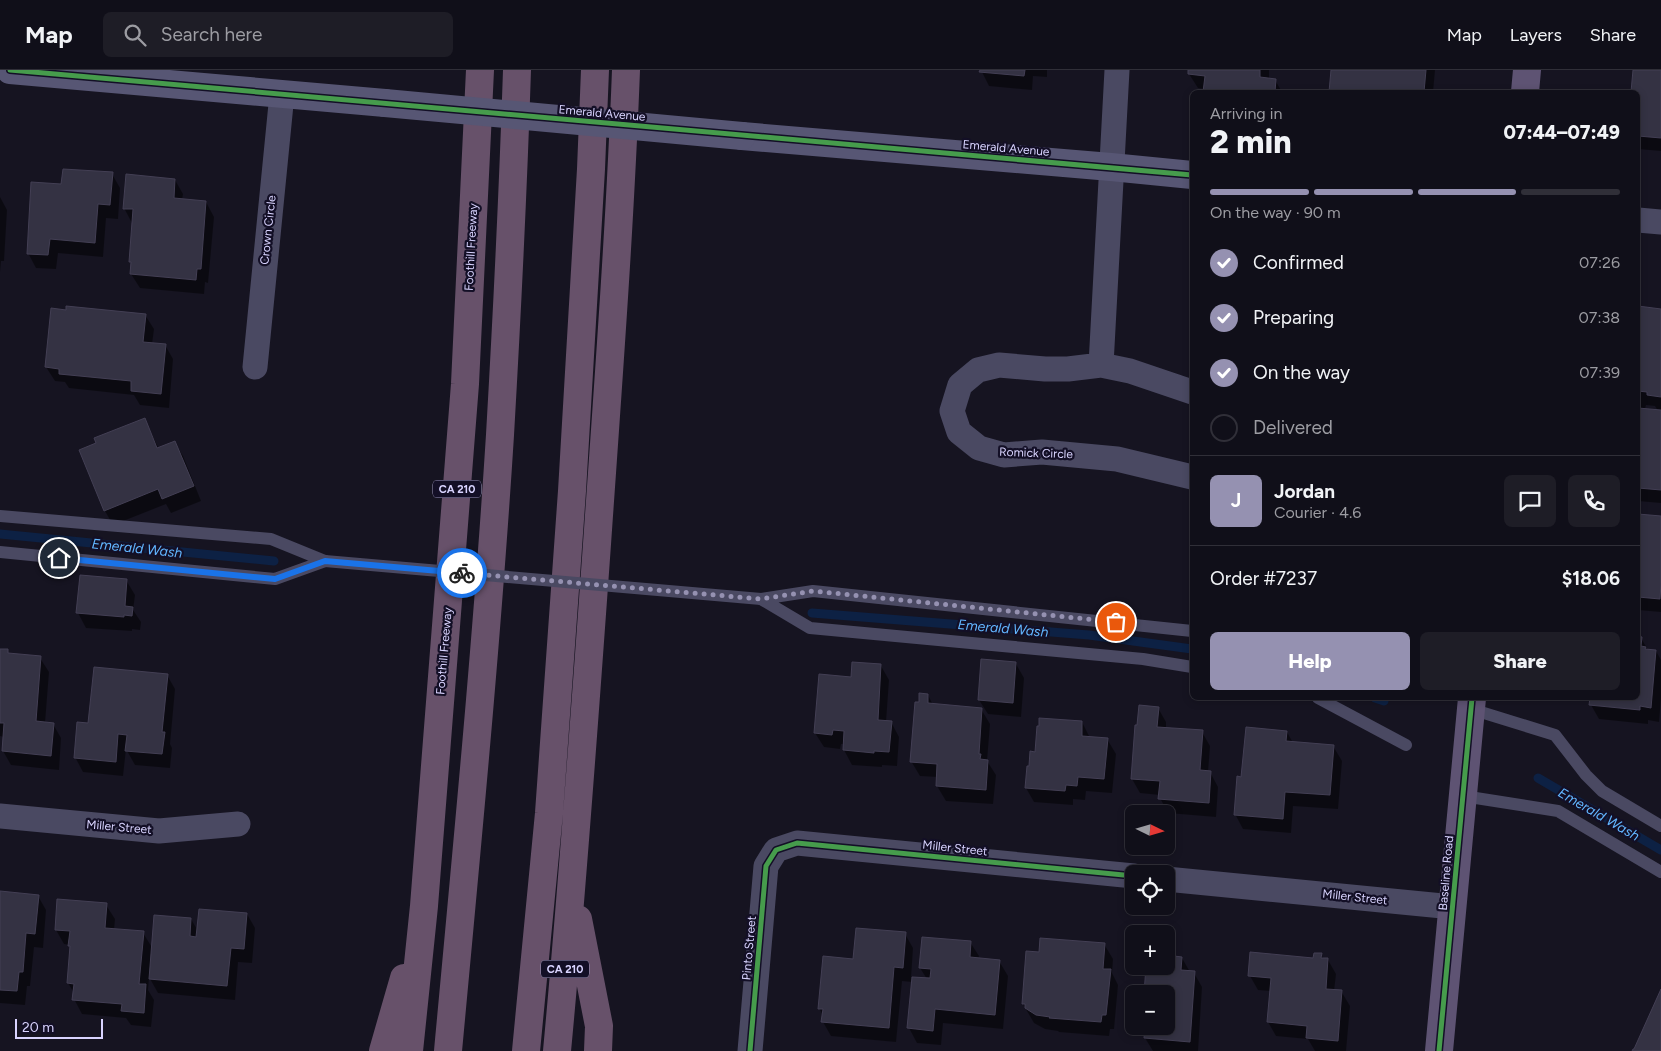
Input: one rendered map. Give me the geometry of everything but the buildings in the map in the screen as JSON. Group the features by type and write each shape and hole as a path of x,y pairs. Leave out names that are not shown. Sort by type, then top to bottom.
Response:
{"highway":[{"name":"Foothill Freeway","path":"410,1051 424,906 465,384 480,70"},
{"path":"448,1051 485,636 500,436 517,70"},
{"path":"526,1051 549,813 572,501 595,70"},
{"name":"CA 210","path":"557,1051 572,888 609,381 623,154 626,70"},
{"path":"572,888 599,1026 598,1051"},
{"path":"383,1051 424,906"}],"main road":[{"path":"1526,90 1528,70"},
{"name":"Baseline Road","path":"1439,1051 1472,703"}],"street":[{"name":"Emerald Avenue","path":"10,70 1190,175"},
{"path":"1101,365 1117,70"},
{"name":"Crown Circle","path":"255,367 282,94"},
{"path":"1640,220 1661,222"},
{"name":"Romick Circle","path":"1190,391 1130,371 1101,365 1068,369 999,365 978,370 960,385 952,411 959,432 979,448 1004,455 1042,452 1117,459 1190,477"},
{"name":"Miller Street","path":"0,816 159,831 238,824"},
{"name":"Miller Street","path":"776,850 797,843 1125,875"},
{"name":"Pinto Street","path":"750,1051 766,866 776,850"},
{"name":"Miller Street","path":"1175,880 1454,907"}],"lane":[{"path":"0,516 271,539 325,561 761,599 813,591 1190,631"},
{"path":"0,552 275,579 325,561"},
{"path":"761,599 810,628 1143,659 1190,667"},
{"path":"1322,700 1406,745"},
{"path":"1472,703 1555,735 1586,775 1602,791 1661,826"},
{"path":"1463,796 1558,810 1661,872"}],"waterway":[{"name":"Emerald Wash","path":"0,534 274,561"},
{"name":"Emerald Wash","path":"812,613 1089,635 1190,649"},
{"name":"Emerald Wash","path":"1538,778 1661,850"}],"cycle path":[{"path":"10,70 1190,175"},
{"path":"1439,1051 1472,700"},
{"path":"750,1051 766,866 776,850 797,843 1125,875"}],"way so far":[{"path":"462,573 761,599 813,591 1116,622"}],"route":[{"path":"59,558 275,579 325,561 462,573"}]}
